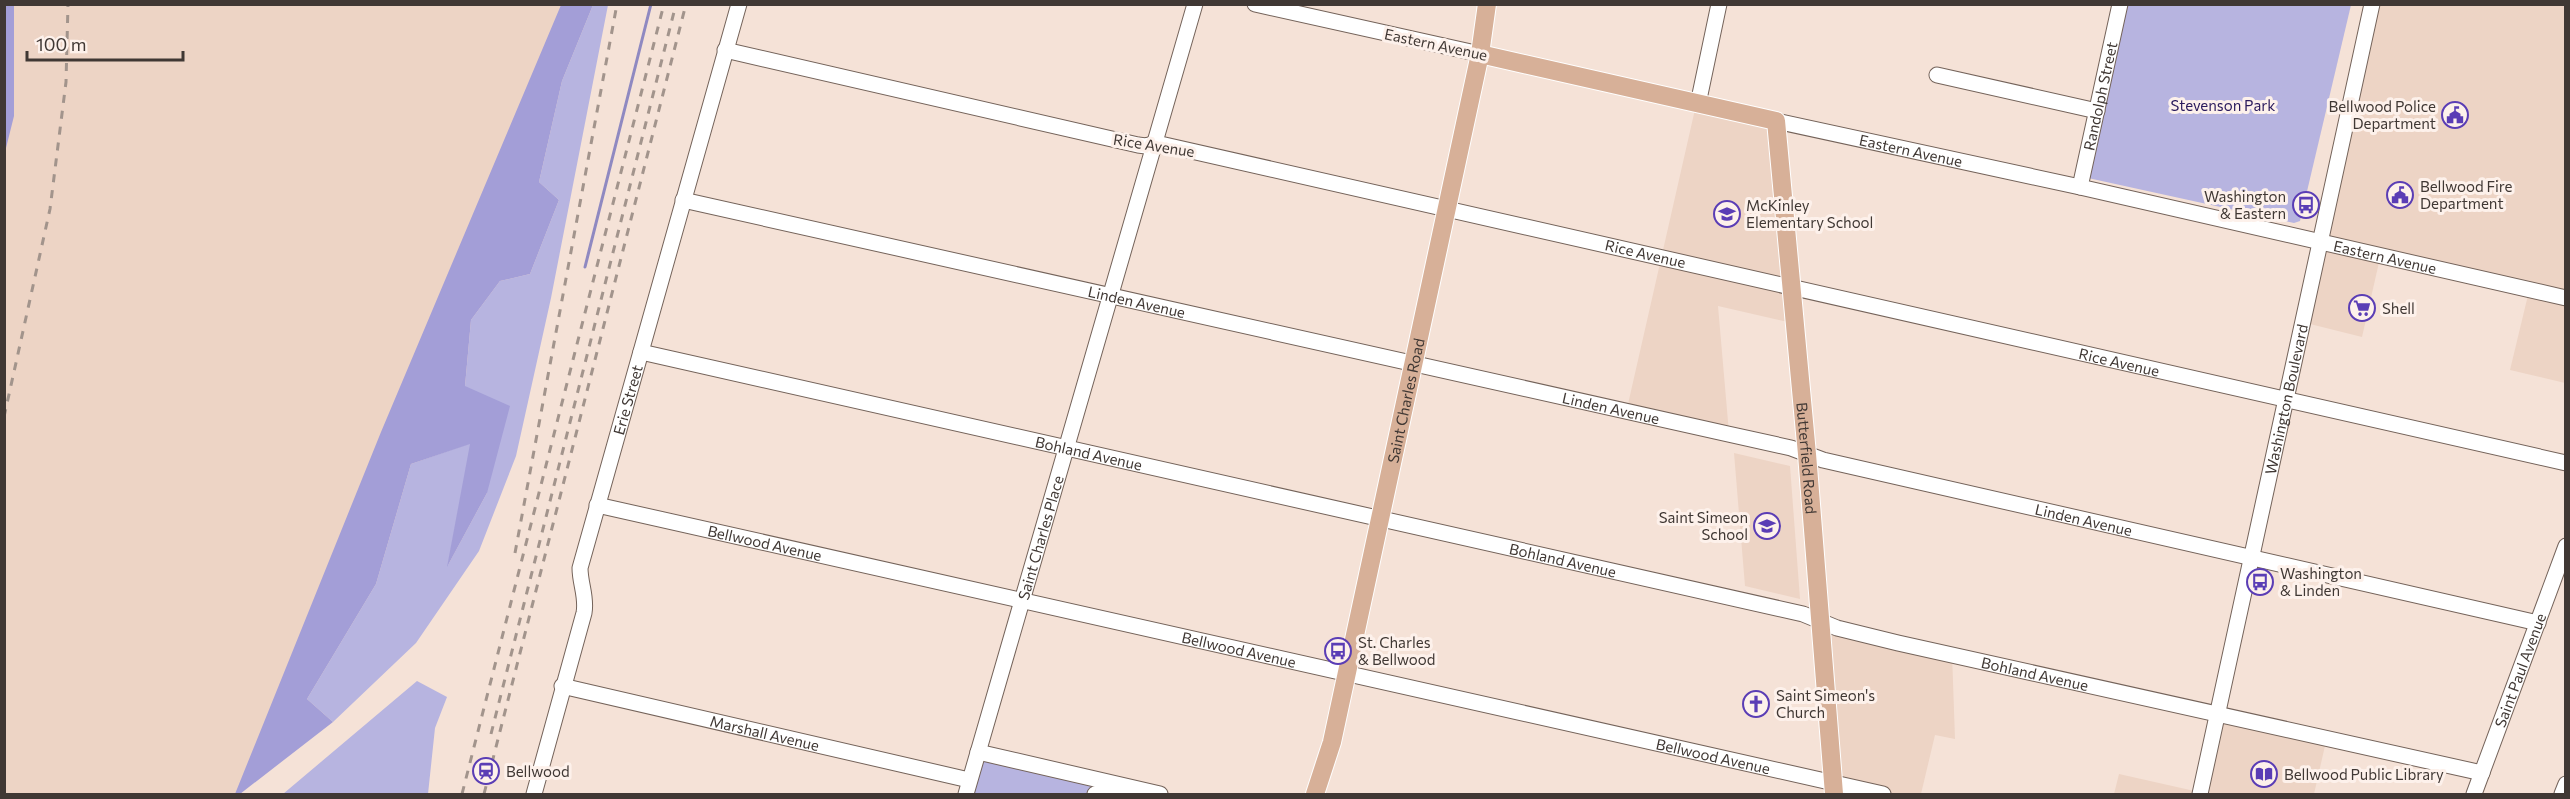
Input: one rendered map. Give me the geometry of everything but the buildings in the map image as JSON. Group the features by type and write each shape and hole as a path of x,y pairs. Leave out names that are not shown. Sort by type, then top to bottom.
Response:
{"main road":[{"name":"Saint Charles Road","path":"1315,795 1332,742 1381,519 1480,54 1487,4"},
{"name":"Eastern Avenue","path":"1480,54 1776,121"},
{"name":"Butterfield Road","path":"1776,121 1807,454 1833,789"}],"street":[{"name":"Erie Street","path":"534,795 562,686 584,613 586,603 580,582 580,568 739,4"},
{"name":"Saint Charles Place","path":"968,787 1195,4"},
{"name":"Eastern Avenue","path":"1255,4 1480,54"},
{"path":"1698,104 1719,4"},
{"name":"Randolph Street","path":"2080,187 2120,4"},
{"name":"Washington Boulevard","path":"2200,795 2372,4"},
{"name":"Rice Avenue","path":"725,50 1138,145 1146,146 1156,143 1448,208 2565,463"},
{"path":"1937,75 2097,111"},
{"name":"Eastern Avenue","path":"1776,121 2080,187 2565,298"},
{"name":"Linden Avenue","path":"683,200 1780,446 1823,460 2538,623"},
{"name":"Bohland Avenue","path":"641,352 1803,614 1837,628 1898,643 2482,773"},
{"name":"Bellwood Avenue","path":"597,504 1021,601 1347,672 1833,789 1883,795"},
{"name":"Saint Paul Avenue","path":"2474,795 2565,546"},
{"name":"Marshall Avenue","path":"562,686 968,787"},
{"path":"978,752 1160,795"},
{"path":"2562,795 2565,784"},
{"path":"1095,795 1120,786"}],"shaded area":[{"path":"5,4 14,5 14,116 5,152"},
{"path":"4,5 563,5 240,794 5,794"},
{"path":"561,5 593,5 562,81 539,182 559,200 530,274 500,281 471,320 465,386 510,406 487,493 447,567 470,444 411,464 376,584 307,699 333,722 240,794 235,794 381,432"},
{"path":"2373,5 2565,5 2565,294 2321,239"},
{"name":"McKinley Elementary School","path":"1696,105 1775,123 1792,323 1718,306 1729,433 1626,413"},
{"path":"2319,244 2380,258 2362,337 2302,322"},
{"path":"2529,291 2565,299 2565,383 2510,370"},
{"name":"Saint Simeon School","path":"1734,453 1790,466 1800,599 1745,586"},
{"path":"1822,620 1952,653 1955,739 1935,735 1921,794 1889,794 1834,783"},
{"path":"2220,714 2327,737 2314,794 2202,794"},
{"path":"2119,774 2199,792 2198,794 2114,794"}],"green space":[{"path":"593,5 608,5 551,298 516,456 479,551 416,643 333,722 307,699 376,584 411,464 471,443 448,565 487,493 465,386 471,320 500,281 530,274 559,200 539,182 562,81"},
{"name":"Stevenson Park","path":"2125,5 2351,5 2300,221 2294,223 2088,178"},
{"path":"417,681 447,697 435,728 428,794 283,794"},
{"path":"981,754 1113,786 1089,794 969,794"}],"waterway":[{"path":"585,267 651,4"}],"railway":[{"path":"4,417 50,209 66,82 68,4"},
{"path":"515,553 617,4"},
{"path":"462,794 664,4"},
{"path":"491,734 676,4"},
{"path":"484,794 686,4"}],"place":[{"name":"Bellwood Police Department","path":"2455,115"},
{"name":"Bellwood Fire Department","path":"2400,195"},
{"name":"Washington & Eastern","path":"2306,205"},
{"name":"McKinley Elementary School","path":"1727,214"},
{"name":"Shell","path":"2362,308"},
{"name":"Saint Simeon School","path":"1767,526"},
{"name":"Washington & Linden","path":"2260,582"},
{"name":"St. Charles & Bellwood","path":"1338,651"},
{"name":"Saint Simeon's Church","path":"1756,704"},
{"name":"Bellwood","path":"486,771"},
{"name":"Bellwood Public Library","path":"2264,774"}]}
